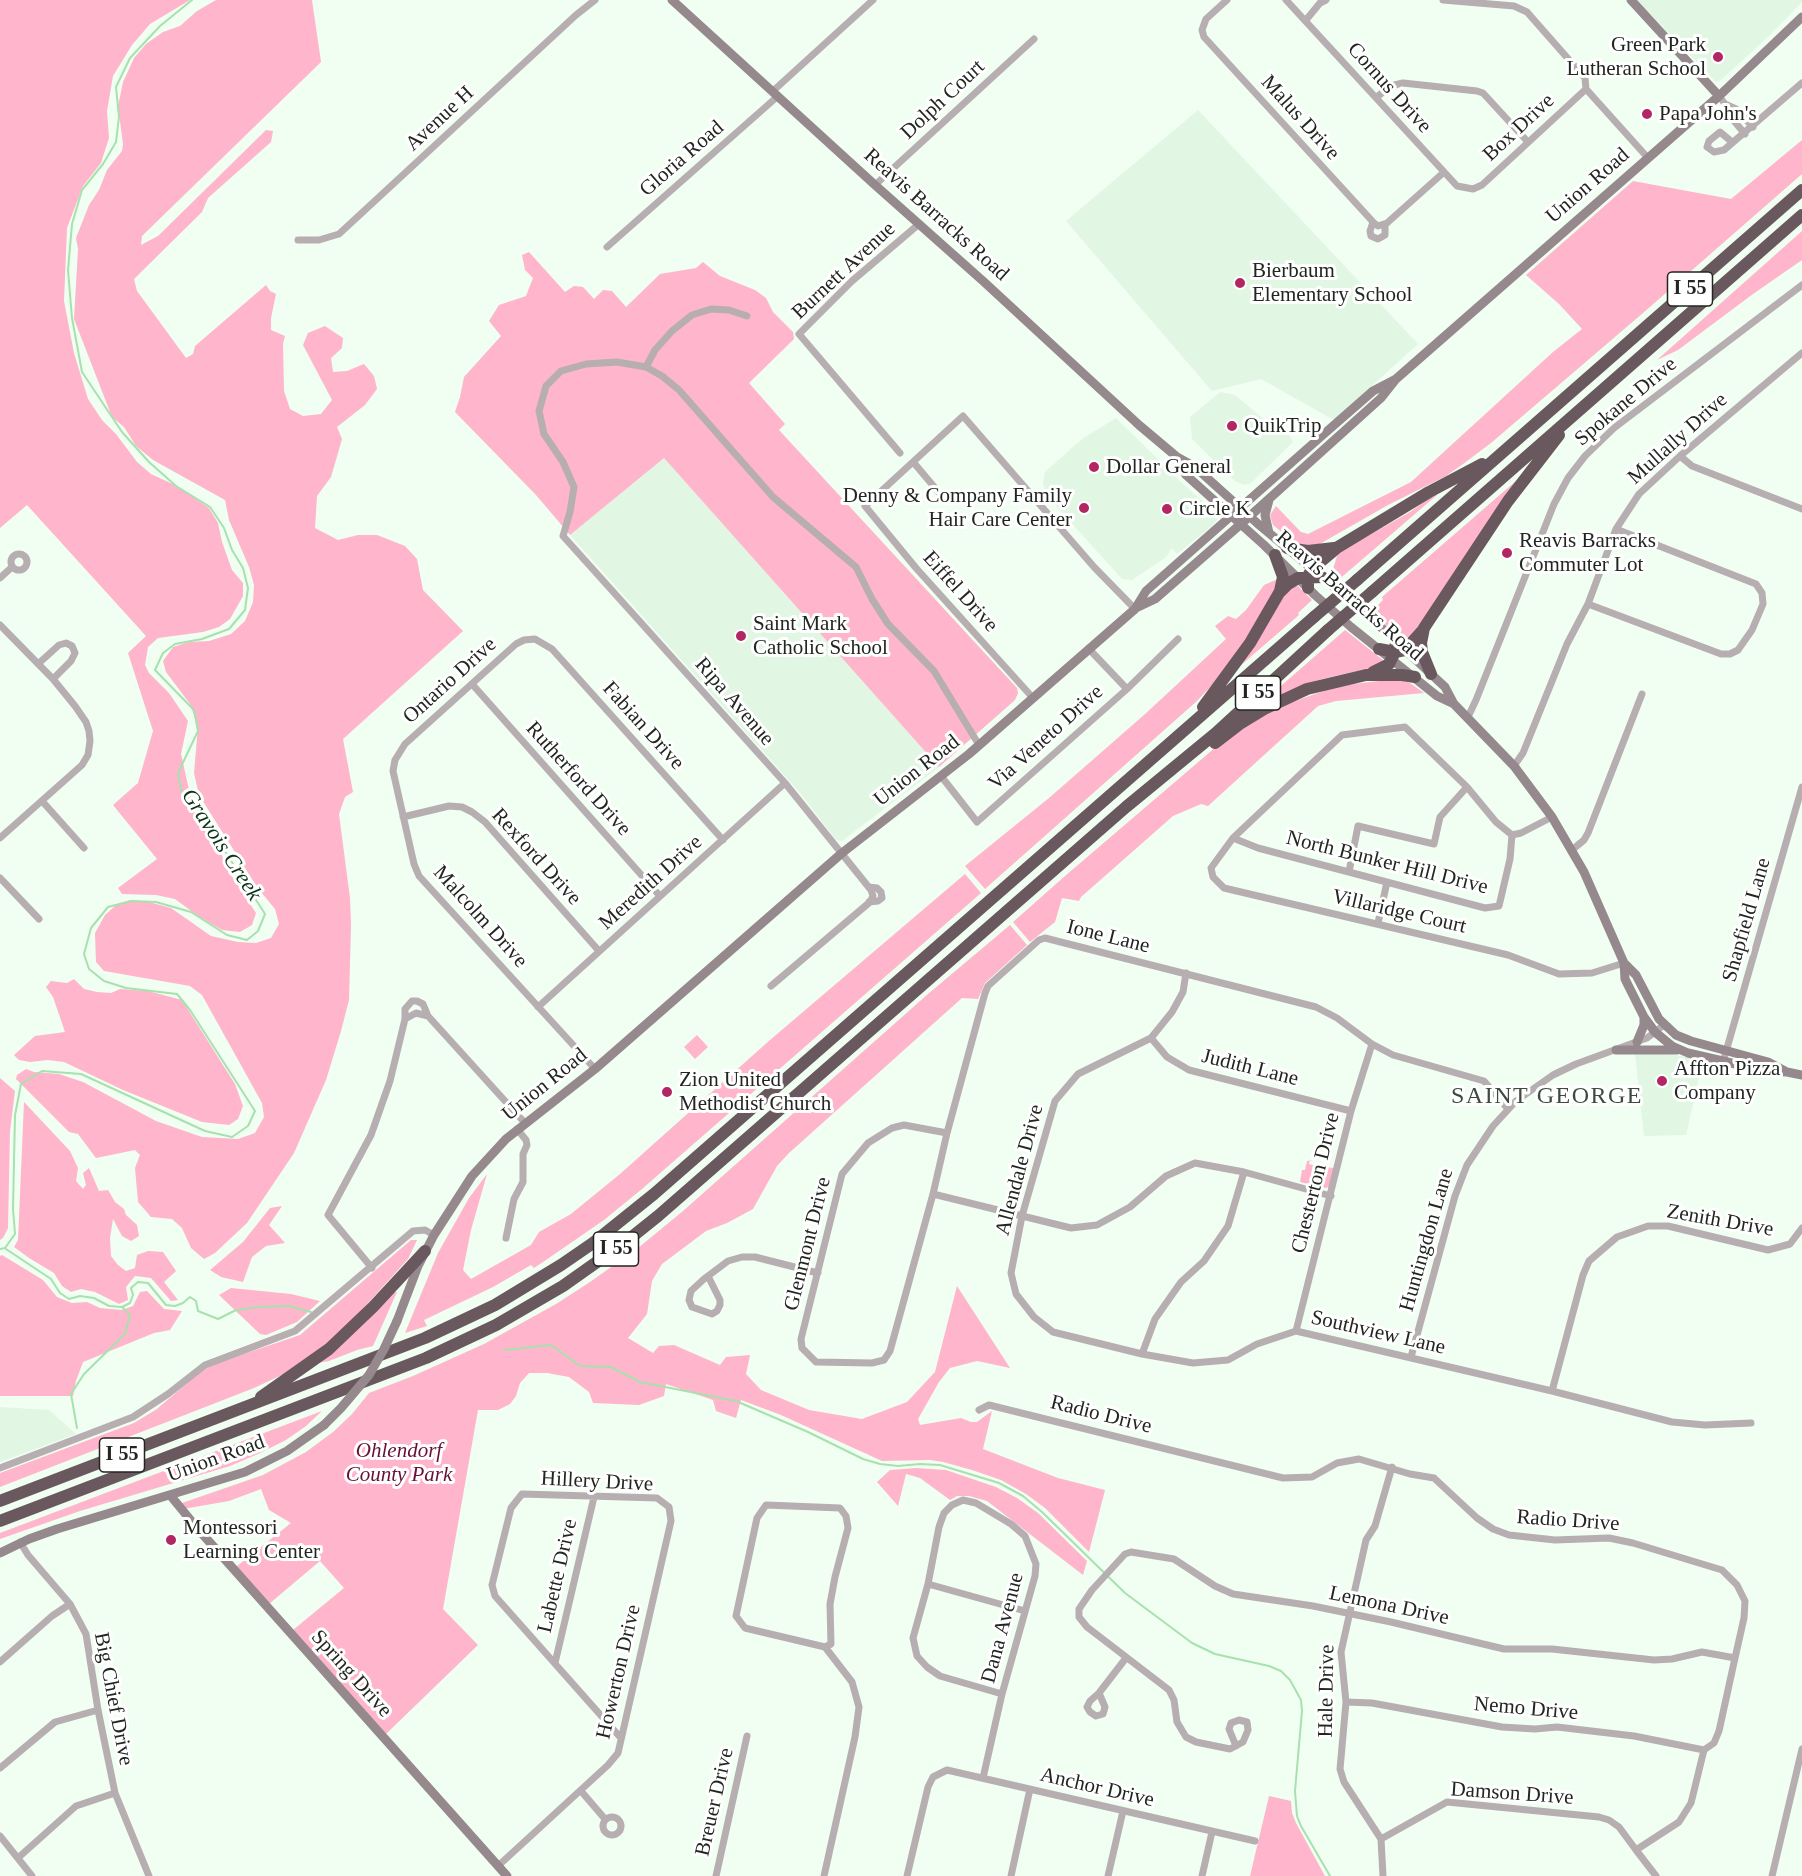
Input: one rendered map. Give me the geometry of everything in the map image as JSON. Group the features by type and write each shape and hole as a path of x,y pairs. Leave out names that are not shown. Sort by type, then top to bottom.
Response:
{"highway":[{"name":"I 55","path":"0,1501 395,1351 452,1326 528,1286 593,1243 654,1194 1802,190"},
{"name":"I 55","path":"0,1521 426,1358 496,1325 563,1286 628,1240 1126,807 1188,757 1328,630 1802,215"},
{"path":"1188,757 1205,750 1241,723 1288,697 1384,668 1397,651 1424,628 1525,478 1581,408"},
{"path":"1188,727 1250,643 1279,593 1288,584 1310,578 1338,547 1429,492 1497,457"},
{"path":"1287,548 1308,551 1338,547"},
{"path":"1275,555 1283,577 1279,593"},
{"path":"1424,628 1422,652 1431,674"},
{"path":"1379,650 1397,651"},
{"path":"1366,675 1415,677"},
{"path":"245,1408 329,1349 425,1251"}],"main road":[{"name":"Reavis Barracks Road","path":"672,0 1177,457 1195,466 1287,548 1310,578 1379,650"},
{"path":"1631,0 1722,100"},
{"name":"Union Road","path":"0,1553 20,1542 57,1529 254,1468 299,1444 324,1425 369,1375 397,1321 425,1251 459,1195 482,1164 521,1126 595,1069 842,853 979,745 1135,609 1155,599 1381,398 1396,379 1648,158 1722,100 1802,17"},
{"name":"Union Road","path":"1135,609 1146,591 1231,516 1373,391 1396,379"},
{"name":"Reavis Barracks Road","path":"1177,457 1186,475 1240,525 1275,555 1310,578 1397,651 1431,674 1445,687 1454,704"},
{"path":"1269,499 1265,515 1269,533"},
{"name":"Reavis Barracks Road","path":"1397,651 1415,677 1437,696 1454,704 1514,766 1552,817 1594,893 1624,963 1625,979 1644,1017 1655,1032 1679,1050 1766,1071 1802,1075"},
{"name":"Reavis Barracks Road","path":"1624,963 1636,975 1664,1025 1685,1039 1768,1062 1788,1072"},
{"path":"1637,1042 1644,1025 1644,1017"},
{"path":"1616,1050 1679,1050"},
{"name":"Spring Drive","path":"170,1495 507,1876"}],"street":[{"name":"Avenue H","path":"298,240 319,240 339,234 595,0"},
{"name":"Gloria Road","path":"608,247 775,94 873,0"},
{"name":"Malus Drive","path":"1227,0 1206,19 1202,30 1204,37 1379,224 1443,173"},
{"name":"Cornus Drive","path":"1286,0 1377,97 1443,173 1457,186 1473,189"},
{"path":"1306,20 1320,3 1326,0"},
{"path":"1443,0 1514,6 1527,12 1585,78 1586,89 1648,158"},
{"name":"Dolph Court","path":"875,185 1034,39"},
{"path":"1377,97 1390,86 1403,83 1477,91 1483,93 1528,142"},
{"path":"1732,142 1745,134 1802,83"},
{"name":"Box Drive","path":"1473,189 1482,185 1586,89"},
{"path":"1722,100 1736,109 1753,127"},
{"path":"1722,100 1729,115 1745,134"},
{"name":"Burnett Avenue","path":"900,453 799,334 852,281 919,224"},
{"name":"Spokane Drive","path":"1468,717 1554,504 1568,478 1585,456 1614,428 1802,285"},
{"path":"747,316 729,310 711,309 692,315 672,331 655,350 646,367 679,390 773,496 856,567 888,624 934,671 979,745"},
{"name":"Mullally Drive","path":"1514,766 1523,753 1567,644 1587,604 1616,529 1639,494 1680,456 1802,353"},
{"name":"Ripa Avenue","path":"646,367 617,362 586,364 561,371 546,386 539,411 544,434 563,462 574,487 563,536 785,783 869,887 877,888 881,892 882,898 878,901 871,899 771,986"},
{"path":"941,495 914,462 963,416 1105,579 1135,609"},
{"path":"1680,456 1692,466 1802,509"},
{"name":"Eiffel Drive","path":"914,462 865,506 916,568 1033,698"},
{"path":"1587,604 1720,654 1730,654 1738,650 1752,630 1763,604 1762,593 1756,584 1616,529"},
{"path":"0,578 12,567"},
{"path":"0,625 53,679 86,722 89,731 89,748 82,765 0,838"},
{"name":"Ontario Drive","path":"395,760 405,744 516,644 524,640 535,639"},
{"name":"Fabian Drive","path":"535,639 552,649 723,840"},
{"name":"Via Veneto Drive","path":"941,776 977,822 1126,689 1178,639"},
{"path":"38,664 55,647 66,643 72,646 75,653 71,661 53,679"},
{"path":"1089,649 1126,689"},
{"name":"Rutherford Drive","path":"472,684 660,896"},
{"path":"1572,850 1584,840 1588,833 1642,694"},
{"path":"1233,838 1342,735 1405,727 1467,787 1496,822 1512,835 1521,833 1552,817"},
{"name":"Malcolm Drive","path":"395,760 393,771 414,864 419,876 595,1069"},
{"name":"Meredith Drive","path":"538,1006 785,783"},
{"path":"1349,872 1358,826 1434,844 1440,817 1467,787"},
{"name":"Shapfield Lane","path":"1723,1062 1802,787"},
{"path":"42,801 84,848"},
{"name":"Rexford Drive","path":"403,817 448,806 462,807 472,812 484,822 598,951"},
{"name":"North Bunker Hill Drive","path":"1233,838 1258,848 1485,908 1499,906 1510,859 1512,835"},
{"name":"Villaridge Court","path":"1233,838 1211,868 1213,877 1224,888 1508,955 1559,974 1592,974 1624,963"},
{"path":"0,878 39,920"},
{"path":"1378,923 1387,882"},
{"name":"Ione Lane","path":"801,1339 802,1348 816,1362 872,1363 884,1360 890,1351 985,993 988,986 1039,940 1045,938 1316,1007 1337,1018 1372,1044 1405,1060 1479,1078 1490,1086 1508,1109"},
{"name":"Allendale Drive","path":"1016,1294 1011,1273 1022,1216 1055,1101 1078,1074 1151,1038 1172,1012 1184,992 1186,973"},
{"path":"372,1268 328,1215 371,1135 390,1081 405,1018 405,1009 412,1001 423,1004 428,1016 521,1126 527,1145 523,1154 523,1182 514,1199 506,1238"},
{"path":"405,1018 416,1013 428,1016"},
{"name":"Huntingdon Lane","path":"1411,1357 1455,1196 1462,1176 1480,1142 1516,1101 1553,1075 1576,1064 1637,1042 1664,1025"},
{"name":"Judith Lane","path":"1151,1038 1167,1057 1189,1070 1351,1111"},
{"name":"Chesterton Drive","path":"1296,1331 1351,1111 1372,1044"},
{"name":"Glenmont Drive","path":"801,1339 842,1174 868,1143 892,1128 904,1125 947,1133"},
{"path":"933,1194 1071,1228 1097,1225 1130,1207 1166,1176 1195,1163 1244,1172 1331,1196"},
{"path":"1142,1354 1155,1319 1181,1282 1204,1261 1228,1226 1244,1172"},
{"name":"Zenith Drive","path":"1552,1391 1583,1275 1589,1261 1617,1237 1648,1226 1668,1226 1768,1250 1790,1244 1802,1228"},
{"path":"0,1468 134,1417 205,1365 296,1331 413,1231 425,1230 434,1235"},
{"path":"708,1276 720,1300 717,1311 712,1314 692,1306 689,1300 691,1292 708,1276 728,1261 742,1257 755,1257 818,1273"},
{"name":"Southview Lane","path":"1016,1294 1034,1317 1053,1332 1142,1354 1193,1363 1228,1360 1257,1344 1296,1331 1552,1391 1672,1422 1706,1425 1751,1423"},
{"name":"Radio Drive","path":"979,1410 989,1405 1283,1478 1312,1477 1337,1463 1359,1459 1410,1474 1434,1478 1477,1518 1493,1529 1509,1535 1555,1540 1609,1538 1722,1570 1737,1585 1745,1601 1744,1618 1719,1731 1714,1743 1704,1750 1691,1803 1686,1812 1679,1822 1636,1850"},
{"name":"Hale Drive","path":"1383,1876 1381,1839 1344,1782 1341,1769 1347,1702 1341,1652 1366,1540 1376,1527 1392,1467"},
{"name":"Hillery Drive","path":"555,1663 495,1596 492,1585 511,1508 522,1494 657,1498 669,1507"},
{"name":"Labette Drive","path":"555,1663 594,1497"},
{"name":"Dana Avenue","path":"927,1584 944,1513 952,1505 963,1500 976,1503 1011,1524 1025,1536 1036,1564 1035,1576 1002,1694 983,1778"},
{"path":"824,1876 855,1737 859,1707 852,1682 825,1647 745,1628 736,1616 757,1518 766,1505 840,1508 846,1516 848,1528 830,1604 831,1644 825,1647"},
{"name":"Howerton Drive","path":"498,1866 581,1791 618,1753 671,1521 669,1507"},
{"name":"Big Chief Drive","path":"20,1542 28,1555 70,1604 86,1634 98,1710 116,1793 148,1876"},
{"name":"Lemona Drive","path":"1126,1658 1087,1627 1079,1617 1079,1609 1112,1567 1125,1554 1131,1552 1174,1559 1215,1586 1233,1594 1349,1614 1504,1649 1552,1649 1654,1660 1672,1659 1702,1652 1736,1658"},
{"path":"1002,1694 940,1676 917,1656 913,1638 927,1584 1025,1611"},
{"path":"0,1662 52,1616 70,1604"},
{"path":"1099,1693 1126,1658 1168,1690 1174,1700 1177,1722 1186,1737 1196,1742 1230,1749 1236,1746"},
{"path":"555,1663 620,1737"},
{"name":"Nemo Drive","path":"1347,1702 1372,1703 1502,1727 1535,1729 1557,1727 1634,1736 1704,1750"},
{"path":"0,1768 55,1722 98,1710"},
{"name":"Breuer Drive","path":"716,1876 747,1736"},
{"path":"1772,1876 1802,1749"},
{"name":"Anchor Drive","path":"907,1876 927,1787 933,1778 947,1770 1255,1841"},
{"path":"1011,1876 1030,1789"},
{"path":"581,1791 604,1819"},
{"path":"18,1857 76,1806 116,1793"},
{"name":"Damson Drive","path":"1381,1839 1447,1802 1520,1808 1610,1820 1619,1827 1636,1850"},
{"path":"1108,1876 1123,1811"},
{"path":"1202,1876 1212,1832"},
{"path":"0,1836 32,1876"},
{"path":"1636,1850 1656,1876"}],"shaded area":[{"name":"Green Park Lutheran School","path":"1637,0 1802,0 1802,2 1771,34 1720,81 1716,82"},
{"name":"Bierbaum Elementary School","path":"1198,110 1418,344 1334,420 1261,379 1212,391 1066,221"},
{"path":"1220,392 1235,395 1265,420 1271,416 1288,432 1293,442 1251,483 1244,485 1235,481 1192,439 1190,417"},
{"path":"1116,418 1214,511 1217,519 1213,525 1177,554 1172,548 1166,557 1132,580 1122,579 1047,496 1043,483 1045,472 1082,439"},
{"name":"Saint Mark Catholic School","path":"664,458 939,767 842,841 836,840 801,794 570,535"},
{"path":"1635,1054 1668,1054 1703,1060 1686,1135 1644,1136"},
{"path":"0,1407 49,1410 76,1434 0,1462"}],"green space":[{"path":"0,0 190,0 150,24 132,45 113,76 107,111 109,138 101,163 83,186 67,228 64,301 74,353 88,399 102,420 137,462 151,474 177,486 209,508 218,523 232,570 243,583 243,596 230,619 219,627 203,632 158,638 148,647 145,665 149,673 169,693 188,721 181,754 190,794 219,848 227,869 256,913 252,925 240,932 222,930 175,899 156,895 122,894 118,888 157,859 113,805 138,783 153,731 128,653 146,636 27,505 0,528"},
{"path":"216,0 312,0 321,62 142,236 141,245 158,236 266,130 273,131 271,142 208,198 202,212 134,279 137,291 186,358 193,354 195,346 266,285 276,294 271,330 285,336 283,344 284,391 290,409 303,416 321,414 332,400 303,345 308,333 325,326 343,338 342,348 331,358 333,372 347,371 364,364 374,376 377,389 365,405 337,427 342,439 331,477 317,496 315,528 338,540 358,535 377,535 405,546 417,559 423,590 463,631 343,739 353,792 345,797 339,814 350,898 351,925 349,1000 341,1031 326,1080 294,1153 247,1223 215,1253 204,1259 191,1248 182,1228 172,1219 151,1217 138,1202 135,1168 140,1155 135,1150 96,1158 78,1134 69,1132 16,1079 17,1075 26,1069 59,1074 83,1082 156,1121 202,1137 238,1139 255,1133 264,1117 262,1103 202,995 190,986 104,971 96,962 95,933 105,915 115,906 131,900 171,908 211,936 238,942 256,943 271,938 279,924 275,909 257,887 199,795 194,773 198,726 190,704 166,672 163,661 173,647 189,642 209,641 231,634 245,621 253,602 254,585 249,567 229,520 225,500 153,460 136,446 124,427 112,417 74,319 78,249 76,238 89,205 99,190 107,170 122,151 118,106 123,82 134,58 146,44 163,32 180,26 197,11"},
{"path":"1802,140 1802,174 1643,313 1491,443 1463,464 1446,476 1388,505 1318,545 1299,546 1273,525 1270,515 1276,506 1301,532 1308,534 1411,482 1553,352 1582,329 1559,304 1526,275 1633,181 1731,199"},
{"path":"1802,231 1802,260 1678,350 1657,360"},
{"path":"529,252 565,292 574,286 583,287 594,299 603,290 612,291 626,307 660,274 696,268 703,262 720,276 755,290 766,298 773,312 793,332 794,339 749,383 785,424 779,430 1017,688 1018,693 1015,700 939,767 664,458 570,535 536,495 455,412 464,377 501,336 489,321 499,305 526,296 533,278 525,270 522,255"},
{"path":"1517,480 1416,632 1405,643 1371,612 1383,600 1382,597"},
{"path":"1437,495 1336,582 1332,572 1338,553 1410,512"},
{"path":"1278,579 1274,591 1239,651 1197,701 985,889 965,866 1049,798 1144,715 1226,639 1215,626 1228,616 1236,619 1246,610 1264,585"},
{"path":"1298,586 1312,600 1298,613 1299,615 1240,666 1287,591"},
{"path":"1345,630 1384,661 1376,667 1303,685 1259,705"},
{"path":"1396,679 1410,683 1424,693 1336,701 1318,706 1208,806 1201,804 1173,816 1079,901 1062,898 1055,922 1030,942 1013,922 1224,740 1257,719 1287,704 1329,689"},
{"path":"965,874 981,893 642,1189 604,1220 534,1268 531,1265 493,1287 424,1320 427,1326 405,1333 438,1253 469,1198 487,1174 471,1230 463,1270 471,1279 531,1245 539,1232 571,1214 620,1174 770,1040"},
{"name":"Ohlendorf County Park","path":"1010,925 1027,945 985,983 978,999 962,998 789,1153 777,1166 753,1209 706,1231 662,1264 652,1281 647,1314 628,1338 653,1353 659,1346 674,1345 720,1365 726,1357 750,1355 746,1374 761,1390 809,1410 862,1419 907,1402 935,1372 957,1286 1010,1368 977,1361 950,1368 939,1382 918,1419 920,1425 961,1418 977,1422 992,1411 983,1449 1058,1478 1105,1490 1089,1552 1045,1508 1026,1494 1001,1480 972,1470 930,1460 882,1461 781,1415 741,1400 736,1418 716,1411 713,1400 666,1384 664,1396 639,1405 593,1403 589,1392 569,1377 529,1373 520,1383 516,1396 510,1404 498,1410 478,1410 443,1609 478,1645 386,1734 293,1630 344,1588 320,1561 269,1604 236,1567 291,1523 269,1510 261,1489 229,1501 183,1509 182,1503 263,1475 306,1452 333,1432 369,1393 484,1344 556,1304 590,1282 638,1248 683,1211 928,994"},
{"path":"74,979 84,989 97,992 111,993 120,989 148,991 182,1000 235,1084 243,1106 238,1119 229,1125 202,1122 123,1090 64,1062 19,1060 14,1055 35,1036 65,1032 53,997 46,987 51,981 67,983"},
{"path":"697,1035 708,1047 695,1059 684,1047"},
{"path":"0,1078 15,1091 10,1131 8,1228 0,1240"},
{"path":"24,1102 70,1151 78,1168 76,1181 83,1189 86,1185 83,1173 89,1168 99,1191 108,1190 115,1202 137,1225 139,1236 131,1241 122,1236 113,1219 110,1238 111,1256 118,1265 126,1271 135,1268 137,1255 148,1251 163,1252 176,1271 164,1282 178,1300 171,1301 151,1278 135,1276 126,1287 128,1300 119,1304 95,1292 81,1289 71,1292 62,1286 54,1273 14,1247 18,1240"},
{"path":"1307,1161 1310,1161 1309,1164 1313,1165 1312,1171 1322,1174 1325,1167 1334,1168 1329,1187 1300,1182 1302,1170 1305,1170"},
{"path":"282,1206 269,1225 285,1243 266,1246 252,1257 243,1282 221,1277 210,1270 243,1242 270,1208"},
{"path":"411,1240 417,1240 408,1259 340,1334 284,1374 254,1388 0,1487 0,1473 134,1423 157,1409 200,1372 214,1364 300,1335"},
{"path":"2,1255 43,1280 57,1297 72,1303 87,1302 100,1308 122,1310 133,1306 140,1292 147,1291 164,1309 182,1311 170,1330 154,1333 83,1362 73,1396 0,1396 0,1256"},
{"path":"231,1288 291,1294 320,1301 297,1322 266,1335 260,1334 219,1295"},
{"path":"397,1292 373,1346 317,1363 391,1293"},
{"path":"322,1411 286,1440 230,1466 80,1511 0,1539 0,1533"},
{"path":"916,1468 946,1470 996,1487 1017,1498 1038,1513 1087,1561 1083,1575 987,1501 969,1496 957,1496 950,1500 920,1478 906,1474 898,1506 877,1482 890,1470"},
{"path":"1269,1796 1291,1801 1296,1823 1325,1876 1250,1876"}],"waterway":[{"name":"Gravois Creek","path":"0,1249 5,1248 15,1234 13,1209 15,1115 21,1084 42,1071 81,1074 205,1131 232,1137 248,1126 255,1111 190,1010 177,994 126,988 104,981 89,969 84,954 91,928 108,907 131,901 156,902 191,912 227,935 247,940 258,931 265,914 200,812 182,793 178,773 198,731 194,710 155,670 163,653 175,644 202,639 229,629 245,610 248,588 243,568 232,550 224,528 210,507 176,486 149,462 122,432 82,372 72,318 68,270 72,224 82,190 103,164 116,142 119,117 116,87 130,58 160,26 192,0"},
{"path":"6,1249 51,1279 60,1293 69,1299 80,1296 94,1298 109,1306 122,1307 130,1303 133,1295 131,1288 138,1282 148,1283 166,1305 175,1306 190,1297 196,1301 198,1311 218,1319 236,1310 259,1307 289,1306 311,1312"},
{"path":"77,1428 71,1394 84,1374 125,1334 130,1315 122,1307"},
{"path":"504,1350 551,1345 580,1366 611,1367 640,1382 736,1401 863,1459 898,1466 940,1465 999,1483 1023,1496 1125,1593 1192,1643 1215,1654 1269,1666 1281,1671 1290,1680 1301,1700 1302,1711 1295,1791 1297,1816 1330,1876"}],"place":[{"name":"Green Park Lutheran School","path":"1718,57"},
{"name":"Papa John's","path":"1647,114"},
{"name":"Bierbaum Elementary School","path":"1240,283"},
{"name":"QuikTrip","path":"1232,426"},
{"name":"Dollar General","path":"1094,467"},
{"name":"Denny & Company Family Hair Care Center","path":"1084,508"},
{"name":"Circle K","path":"1167,509"},
{"name":"Reavis Barracks Commuter Lot","path":"1507,553"},
{"name":"Saint Mark Catholic School","path":"741,636"},
{"name":"Affton Pizza Company","path":"1662,1081"},
{"name":"Zion United Methodist Church","path":"667,1092"},
{"name":"Montessori Learning Center","path":"171,1540"}],"district":[{"name":"SAINT GEORGE","path":"1547,1097"}]}
